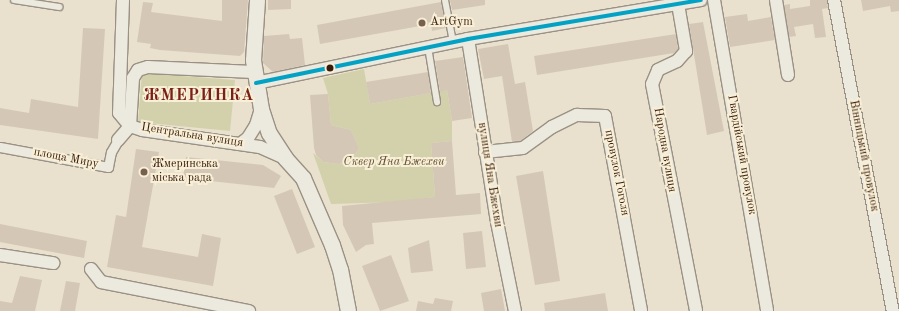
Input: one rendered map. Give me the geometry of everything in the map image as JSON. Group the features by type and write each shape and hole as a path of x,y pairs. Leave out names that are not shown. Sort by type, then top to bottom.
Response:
{"street":[{"name":"Центральна вулиця","path":"123,0 119,113 130,126 142,130 260,147 285,158"},
{"path":"257,0 255,78 261,109 269,133 285,158 303,178 332,245 340,269 348,311"},
{"path":"130,126 132,78 138,70 148,67 255,78 428,47 468,38 701,0"},
{"name":"Гвардійський провулок","path":"714,0 767,311"},
{"path":"776,0 788,75"},
{"name":"Вінницький провулок","path":"834,0 893,311"},
{"name":"Народна вулиця","path":"678,4 686,51 677,61 658,70 652,84 667,172 696,311"},
{"name":"вулиця Яна Бжехви","path":"468,38 485,152 515,311"},
{"path":"240,144 248,138 256,125 261,109"},
{"name":"провулок Гоголя","path":"485,152 523,148 552,127 577,115 605,116 641,311"},
{"name":"площа Миру","path":"0,146 108,167 111,152 118,140 130,126"},
{"path":"0,255 53,263"},
{"path":"91,269 101,282 249,311"}],"lane":[{"path":"14,0 59,7"},
{"path":"445,0 453,42"},
{"path":"428,47 437,102"}],"green space":[{"name":"Сквер Яна Бжехви","path":"364,69 370,104 447,90 452,121 452,141 431,143 435,197 396,202 331,204 313,153 323,162 339,164 351,161 359,148 351,130 331,125 328,94 323,78"},
{"path":"142,73 235,80 230,131 138,122"}],"building":[{"path":"222,0 248,0 244,52 240,56 160,50 150,48 151,44 137,42 143,2 153,3 151,12 222,21"},
{"path":"268,0 291,0 291,9 268,10"},
{"path":"450,0 485,0 485,5 452,10"},
{"path":"810,0 827,0 828,8 822,9 826,37 815,38 813,24 794,27 796,36 789,37 784,5 790,4 790,9 810,6"},
{"path":"861,0 899,0 899,11 891,12 890,6 863,11"},
{"path":"441,2 446,28 432,31 431,24 320,44 317,25"},
{"path":"747,14 748,21 771,17 775,40 730,47 725,17"},
{"path":"703,22 724,131 707,135 689,24"},
{"path":"83,28 105,29 98,139 0,125 0,108 29,113 31,99 78,107"},
{"path":"289,34 290,39 302,38 305,65 273,72 263,63 264,36"},
{"path":"676,34 678,49 674,53 537,75 534,56"},
{"path":"508,44 515,84 525,82 533,131 520,141 512,142 502,76 484,79 478,49"},
{"path":"463,57 472,118 452,121 447,90 440,92 435,61"},
{"path":"428,72 431,93 370,104 366,82"},
{"path":"328,94 331,125 351,130 359,148 351,161 339,164 323,162 316,155 314,148 310,95"},
{"path":"452,141 456,195 480,193 481,214 372,223 374,244 366,245 356,252 343,225 342,206 435,197 431,143"},
{"path":"136,149 159,152 142,247 198,257 202,234 221,238 213,286 107,267 116,215 126,217"},
{"path":"186,157 263,165 281,176 274,188 183,178"},
{"path":"543,171 560,281 535,285 516,176"},
{"path":"292,189 315,247 297,254 274,196"},
{"path":"0,224 87,241 84,258 0,242"},
{"path":"482,231 486,267 466,269 463,233"},
{"path":"429,240 433,271 411,273 408,248"},
{"path":"391,255 409,301 380,311 362,266"},
{"path":"20,276 42,280 35,311 0,311 0,301 12,303"},
{"path":"66,281 80,283 75,311 60,311"},
{"path":"501,289 505,311 484,311 481,293"},
{"path":"605,293 608,311 545,311 544,303"},
{"path":"435,298 453,301 451,311 416,311 418,301 433,304"}],"transit line":[{"path":"256,83 468,39 701,0"}],"place":[{"name":"ArtGym","path":"422,23"},
{"name":"Жмеринська міська рада","path":"144,172"}],"district":[{"name":"ЖМЕРИНКА","path":"199,96"}]}
